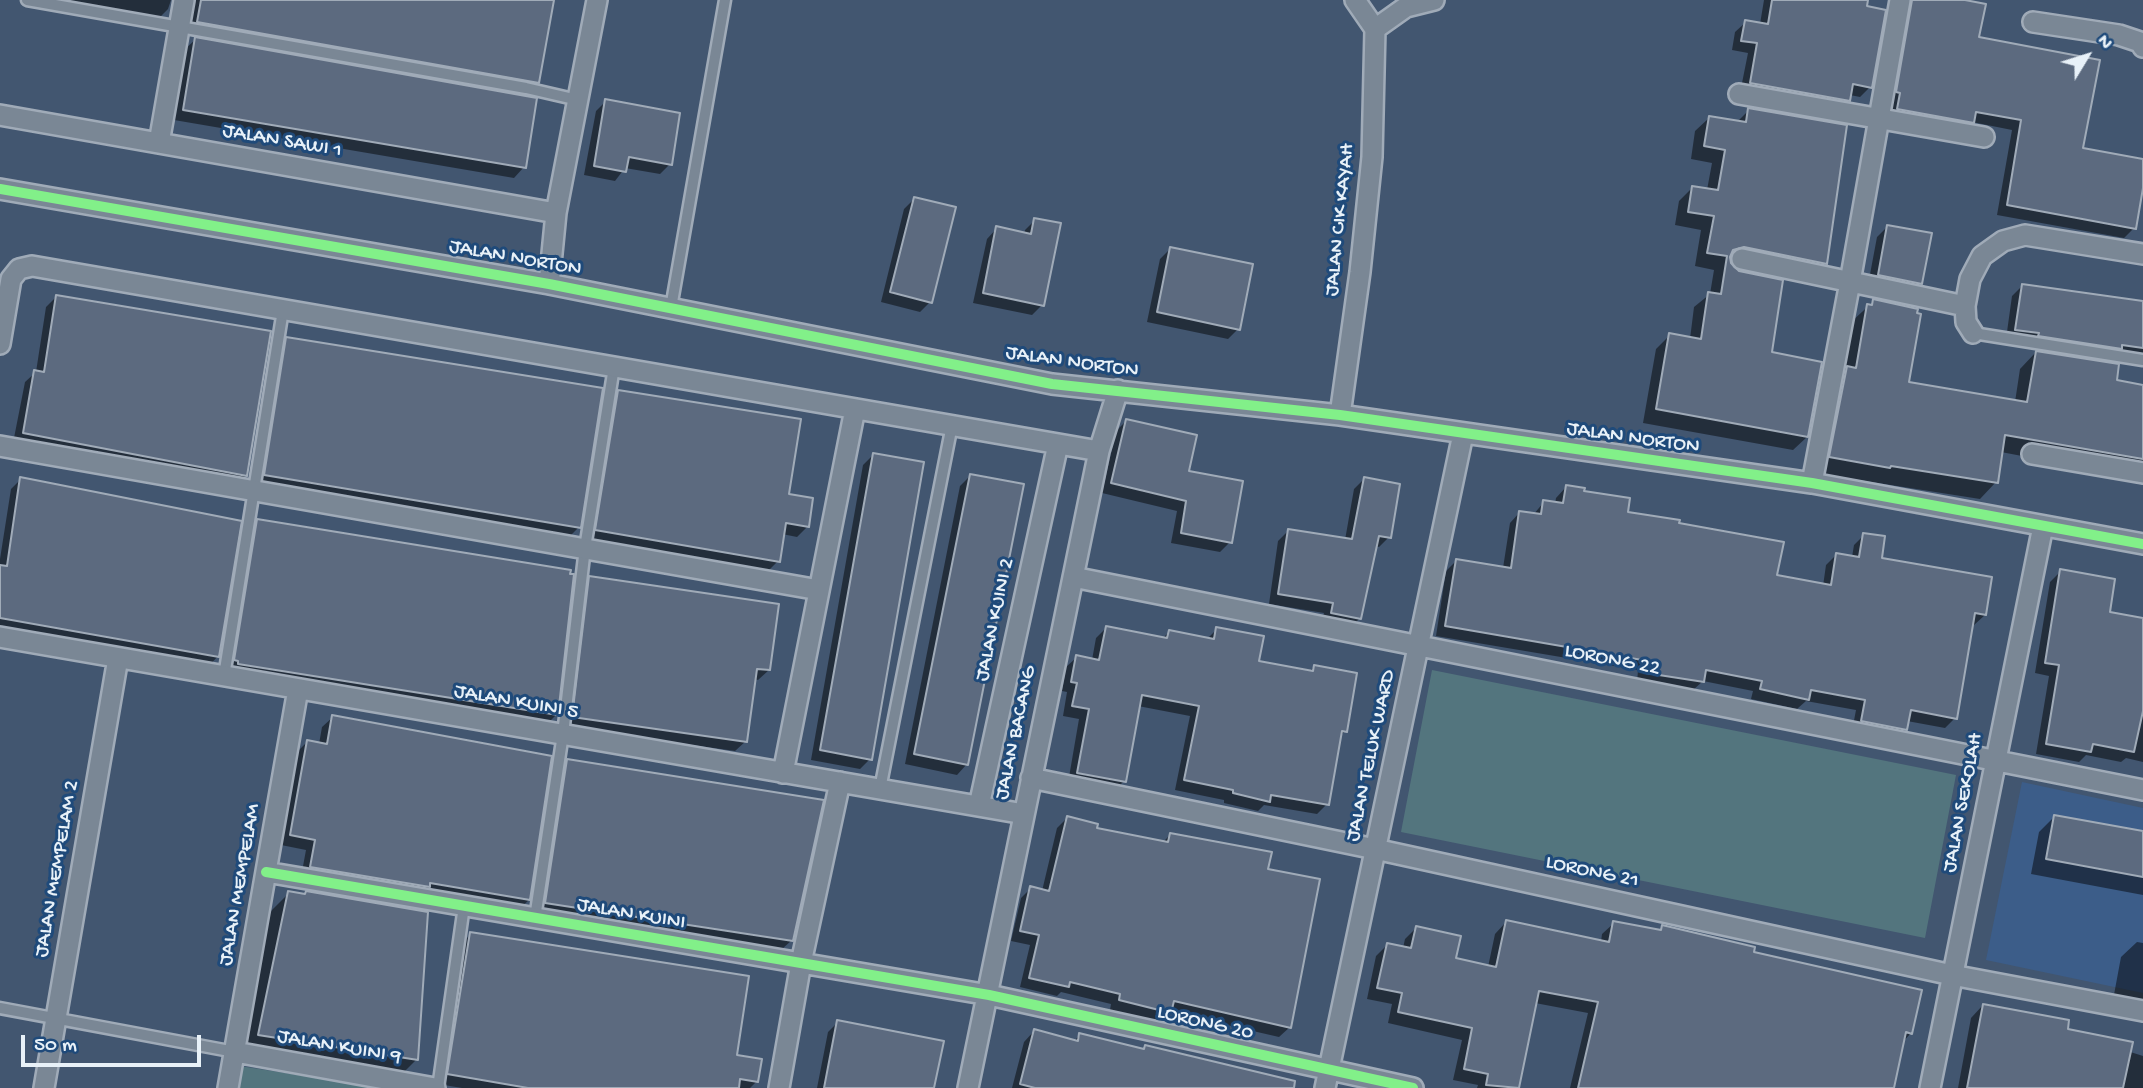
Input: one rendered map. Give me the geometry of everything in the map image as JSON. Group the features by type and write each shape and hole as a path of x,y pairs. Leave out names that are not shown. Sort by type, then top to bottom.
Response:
{"street":[{"path":"159,143 184,0"},
{"path":"549,284 556,213 597,0"},
{"path":"1355,0 1375,29 1406,7 1434,0"},
{"path":"1812,483 1880,120 1899,0"},
{"path":"2033,22 2119,35 2140,42 2143,47"},
{"name":"JALAN CIK KAYAH","path":"1340,415 1360,272 1372,157 1375,29"},
{"path":"1739,94 1984,137"},
{"name":"JALAN SAWI 1","path":"0,115 556,213"},
{"name":"JALAN NORTON","path":"0,190 549,284 1052,384 1340,415 1812,483 2143,544"},
{"path":"1973,333 1966,321 1965,306 1970,279 1982,256 2003,241 2025,234 2143,254"},
{"path":"1742,259 1965,306"},
{"path":"0,344 11,279 19,269 32,266 1099,451"},
{"name":"JALAN BACANG","path":"968,1088 1099,451 1118,390"},
{"path":"783,773 855,409"},
{"name":"JALAN TELUK WARD","path":"1327,1079 1463,434"},
{"name":"JALAN KUINI 2","path":"979,806 1058,444"},
{"path":"0,446 819,590"},
{"path":"2032,454 2143,473"},
{"name":"JALAN SEKOLAH","path":"1930,1088 2043,526"},
{"name":"LORONG 22","path":"1073,577 2143,790"},
{"name":"JALAN KUINI 5","path":"0,637 1024,814"},
{"name":"JALAN MEMPELAM 2","path":"44,1088 118,658"},
{"name":"JALAN MEMPELAM","path":"229,1088 298,689"},
{"name":"LORONG 21","path":"1031,778 1375,849 1952,975 2143,1011"},
{"path":"779,1088 840,782"},
{"name":"JALAN KUINI","path":"266,872 989,995"},
{"name":"LORONG 20","path":"989,995 1327,1079 1413,1088"},
{"name":"JALAN KUINI 9","path":"235,1052 437,1088"}],"lane":[{"path":"27,0 179,29 526,88 578,100"},
{"path":"671,308 725,0"},
{"path":"224,676 283,310"},
{"path":"1973,333 2143,360"},
{"path":"535,918 563,734 585,548 614,368"},
{"path":"880,789 952,425"},
{"path":"437,1088 464,906"},
{"path":"0,1008 235,1052"}],"shaded area":[{"path":"2022,782 2143,808 2143,993 1986,960"}],"green space":[{"path":"1432,670 1956,775 1925,938 1401,832"},
{"path":"233,1065 384,1088 228,1088"}],"building":[{"path":"201,0 554,0 539,83 197,22"},
{"path":"1772,0 1868,0 1867,6 1886,10 1872,88 1853,84 1850,101 1750,83 1757,43 1741,41 1745,20 1768,24"},
{"path":"1912,0 1965,0 1986,4 1979,37 2100,60 2083,148 2143,159 2143,188 2136,229 2007,205 2021,120 1976,112 1974,123 1897,109 1900,93 1896,92"},
{"path":"195,37 537,98 526,168 183,110"},
{"path":"605,99 680,113 672,165 629,157 626,172 594,166"},
{"path":"1748,108 1847,125 1827,264 1744,247 1733,250 1730,257 1731,263 1739,271 1783,280 1772,352 1822,362 1808,437 1656,409 1669,333 1701,339 1708,292 1721,294 1727,256 1707,253 1714,216 1688,212 1692,186 1718,190 1725,150 1704,146 1709,116 1746,122"},
{"path":"914,197 956,207 932,303 890,292"},
{"path":"1034,218 1061,223 1044,306 983,293 996,226 1031,234"},
{"path":"1887,225 1932,233 1922,284 1878,275"},
{"path":"1170,247 1253,264 1240,330 1157,312"},
{"path":"2022,284 2143,301 2143,348 2122,345 2122,349 2015,330"},
{"path":"56,295 271,331 247,476 23,433 34,370 44,372"},
{"path":"1873,299 1918,309 1917,313 1921,314 1909,382 2027,402 2036,351 2119,364 2117,380 2143,385 2143,459 2005,435 1998,483 1829,457 1847,366 1856,368 1867,304 1872,305"},
{"path":"286,337 603,388 581,528 264,475"},
{"path":"618,390 801,419 789,494 813,498 809,527 786,523 780,562 595,530"},
{"path":"1126,419 1197,435 1189,471 1243,481 1232,543 1181,533 1186,501 1111,483"},
{"path":"873,453 924,462 872,760 820,750"},
{"path":"970,474 1024,484 968,765 914,754"},
{"path":"20,477 242,521 219,657 0,618 0,565 7,566"},
{"path":"1364,477 1400,484 1391,538 1379,536 1361,619 1331,613 1333,603 1278,594 1288,529 1352,539"},
{"path":"1566,485 1585,488 1584,491 1630,498 1628,512 1784,542 1777,575 1831,585 1836,553 1859,557 1863,533 1885,536 1882,558 1992,577 1986,615 1975,613 1957,719 1911,710 1907,730 1861,721 1865,700 1811,690 1809,700 1760,689 1762,681 1706,670 1704,682 1646,673 1648,661 1445,626 1456,559 1511,568 1519,511 1541,514 1543,500 1563,503"},
{"path":"257,519 571,570 570,574 574,574 558,715 238,664 238,661 234,660"},
{"path":"2060,569 2115,579 2110,612 2143,618 2143,711 2134,752 2093,744 2091,752 2046,744 2059,665 2045,663"},
{"path":"589,576 779,604 770,670 757,669 747,742 572,717"},
{"path":"1106,626 1167,638 1169,630 1214,639 1216,627 1264,636 1259,661 1313,671 1314,665 1357,673 1347,732 1342,731 1329,805 1271,795 1270,802 1233,793 1233,790 1184,780 1199,706 1142,695 1126,782 1077,773 1089,709 1072,706 1077,683 1071,682 1076,655 1099,660"},
{"path":"332,715 552,756 530,900 310,867 315,840 290,835 307,740 327,744"},
{"path":"567,759 824,800 793,941 545,903"},
{"path":"2054,815 2143,831 2143,877 2046,859"},
{"path":"1067,816 1098,824 1097,828 1168,842 1170,833 1272,852 1268,869 1320,879 1291,1028 1174,1001 1171,1013 1119,1000 1120,994 1070,982 1069,987 1029,978 1039,935 1020,931 1030,886 1049,891"},
{"path":"288,891 305,894 306,891 428,912 418,1060 258,1035"},
{"path":"1506,920 1609,942 1613,921 1661,930 1662,925 1755,947 1754,952 1922,990 1912,1034 1906,1032 1894,1088 1578,1088 1598,1002 1539,991 1519,1088 1486,1085 1488,1074 1464,1069 1472,1028 1398,1012 1402,993 1377,988 1387,943 1411,948 1416,926 1461,936 1456,958 1496,967"},
{"path":"470,932 749,976 737,1055 762,1059 758,1082 740,1079 739,1088 528,1088 447,1074"},
{"path":"1983,1004 2069,1020 2068,1029 2133,1042 2123,1088 1967,1088"},
{"path":"837,1020 944,1041 934,1088 824,1088"},
{"path":"1034,1029 1078,1041 1079,1033 1144,1049 1145,1045 1295,1081 1294,1088 1035,1088 1020,1084"}],"cycle path":[{"path":"0,189 549,284 1052,384 1340,415 1812,483 2143,544"},
{"path":"266,872 989,995 1413,1088"}]}
